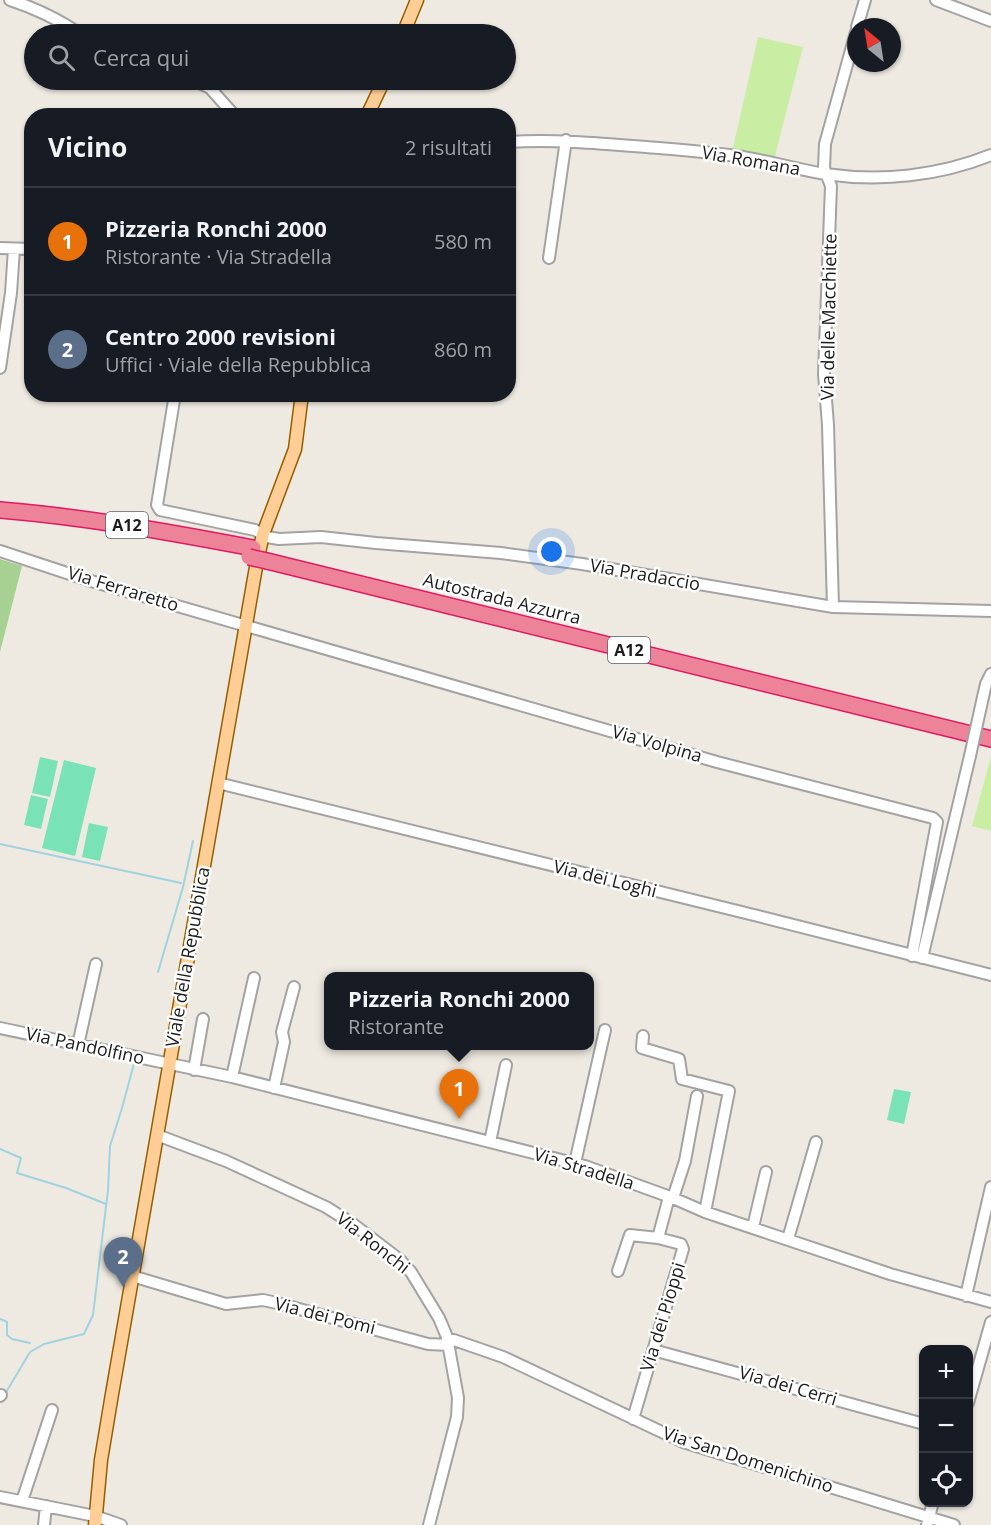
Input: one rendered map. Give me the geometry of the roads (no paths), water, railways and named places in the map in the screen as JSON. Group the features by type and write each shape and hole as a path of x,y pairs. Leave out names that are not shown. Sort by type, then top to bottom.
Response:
{"highway":[{"name":"Autostrada Azzurra","path":"0,510 155,529 991,739"},
{"name":"Autostrada Azzurra","path":"0,519 54,524 259,555 991,728"}],"main road":[{"path":"407,24 417,0"},
{"path":"371,108 379,90"},
{"name":"Viale della Repubblica","path":"95,1520 108,1416 245,626 263,534 295,449 301,402"}],"street":[{"path":"10,0 33,7 66,24"},
{"path":"860,18 865,0"},
{"path":"936,0 991,21"},
{"name":"Via delle Macchiette","path":"833,607 828,425 824,374 831,186 825,174 824,163 825,144 847,65"},
{"path":"212,90 228,108"},
{"path":"549,258 566,140"},
{"name":"Via Romana","path":"516,142 566,140 710,152 825,174 906,176 952,168 991,155"},
{"path":"0,248 24,249"},
{"path":"0,368 11,293 14,249"},
{"name":"Via Pradaccio","path":"175,402 158,508 263,534 267,537 279,539 321,537 501,553 594,566 833,607 991,611"},
{"name":"Via Ferraretto","path":"0,551 91,581 245,626"},
{"name":"Via Volpina","path":"245,626 717,762 933,818 937,822 917,957"},
{"path":"917,957 970,756 986,684 991,674"},
{"name":"Via dei Loghi","path":"218,783 991,975"},
{"path":"78,1045 96,964"},
{"path":"230,1077 254,978"},
{"path":"274,1088 284,1042 282,1032 294,987"},
{"path":"194,1070 203,1019"},
{"name":"Via Pandolfino","path":"0,1028 169,1064"},
{"path":"575,1163 605,1030"},
{"path":"230,1077 238,1035 232,1034"},
{"path":"643,1036 642,1048 679,1059 682,1079 729,1091 705,1212"},
{"name":"Via Stradella","path":"169,1064 230,1077 575,1163 671,1197 705,1212 890,1274 991,1302"},
{"path":"489,1142 506,1065"},
{"name":"Via dei Pioppi","path":"633,1419 683,1249 681,1244 658,1238 685,1161 697,1096"},
{"name":"Via Ronchi","path":"157,1135 226,1161 326,1207 353,1224 400,1260 411,1272 439,1318 449,1343 458,1398 457,1417 429,1525"},
{"path":"788,1239 816,1142"},
{"path":"753,1227 766,1173"},
{"path":"966,1296 991,1187"},
{"path":"618,1271 630,1235 658,1238"},
{"name":"Via dei Pomi","path":"132,1276 226,1304 263,1300 277,1302 429,1344 449,1343"},
{"path":"970,1399 991,1322"},
{"name":"Via San Domenichino","path":"449,1343 454,1340 503,1357 674,1438 928,1521 954,1525"},
{"name":"Via dei Cerri","path":"652,1350 919,1423"},
{"path":"22,1501 52,1410"},
{"path":"0,1497 121,1525"},
{"path":"44,1525 46,1506"}],"waterway":[{"path":"158,972 183,887 193,841"},
{"path":"0,844 181,883"},
{"path":"5,1394 30,1352 44,1344 84,1334 93,1315 108,1190 110,1146 135,1060"},
{"path":"0,1149 21,1158 17,1173 66,1188 106,1204"},
{"path":"0,1319 7,1322 7,1335 12,1339 30,1343"}],"place":[{"name":"Pizzeria Ronchi 2000","path":"459,1119"},
{"name":"Centro 2000 revisioni","path":"123,1287"}]}
